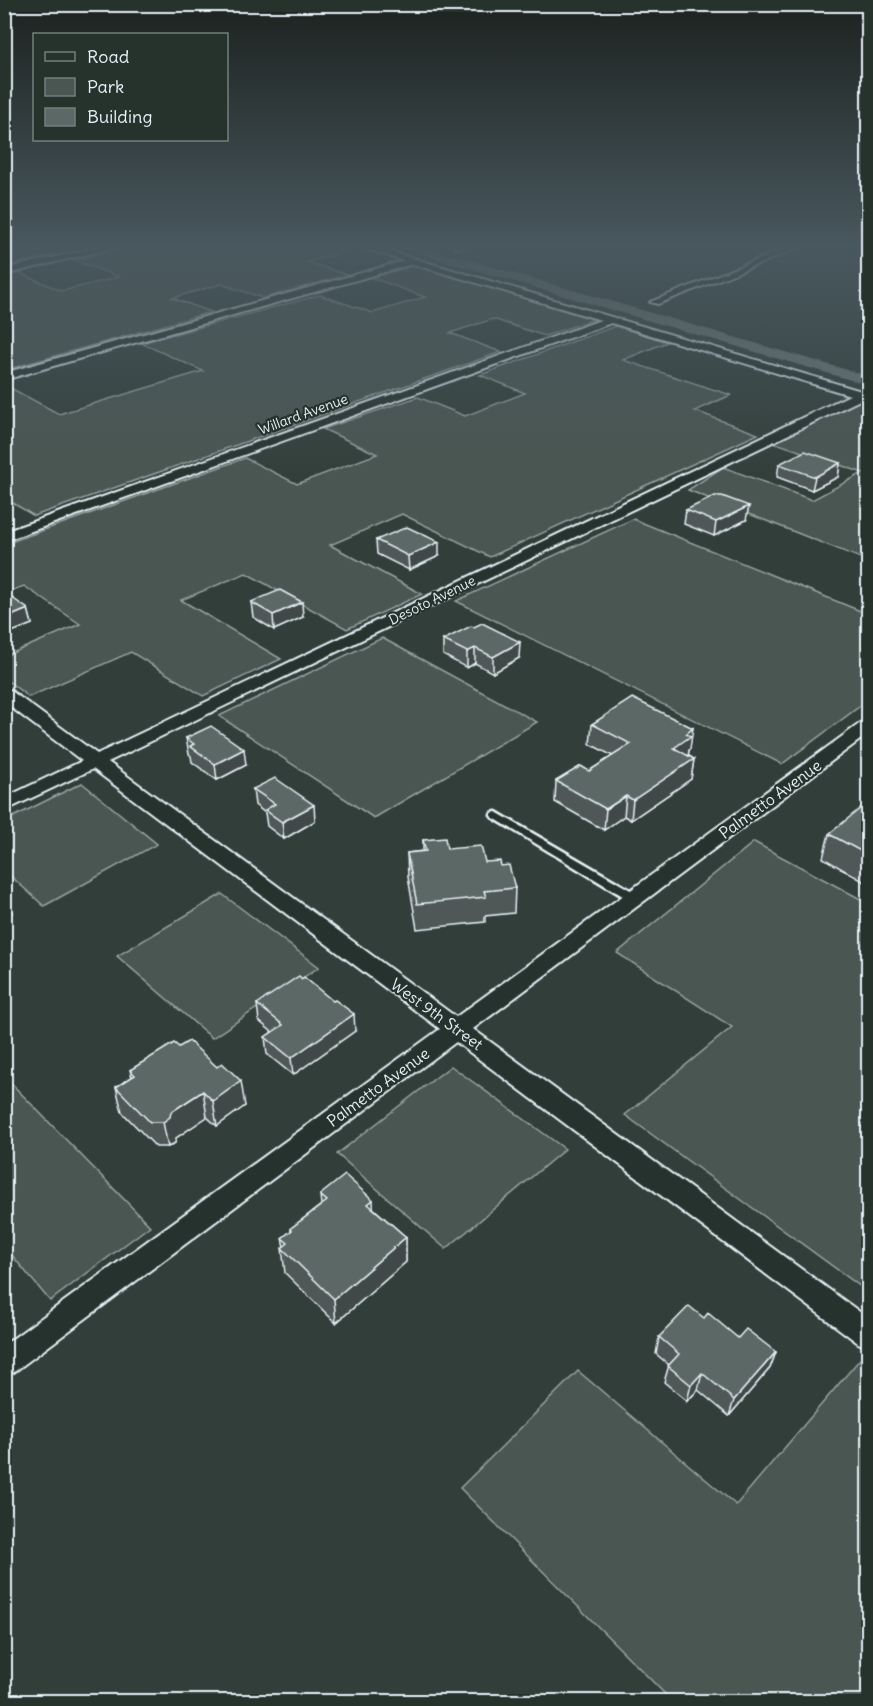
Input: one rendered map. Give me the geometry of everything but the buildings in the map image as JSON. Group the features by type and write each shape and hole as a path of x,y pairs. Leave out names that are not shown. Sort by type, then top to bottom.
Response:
{"street":[{"path":"4,377 193,324"},
{"name":"Willard Avenue","path":"4,537 601,324"},
{"path":"623,324 864,396"},
{"name":"Desoto Avenue","path":"4,805 864,396"},
{"name":"West 9th Street","path":"4,694 868,1334"},
{"name":"Palmetto Avenue","path":"4,1362 868,726"}],"lane":[{"path":"496,815 635,898"}],"green space":[{"path":"5,324 170,324 5,370"},
{"path":"213,324 479,324 450,333 501,352 34,516 5,498 5,385 59,414 203,371 141,343"},
{"path":"507,324 581,324 545,336"},
{"path":"616,326 667,342 623,360 731,395 695,411 758,434 490,557 402,514 330,545 422,594 347,629 246,573 181,600 281,659 203,696 131,652 29,697 5,679 5,656 80,624 24,586 5,593 5,544 245,458 297,484 377,454 323,429 418,397 465,416 525,393 480,375"},
{"path":"860,401 868,403 868,561 688,490 723,467 812,500 863,473 773,442"},
{"path":"633,519 868,614 868,700 782,764 456,601"},
{"path":"382,638 537,722 374,818 219,716"},
{"path":"82,783 157,844 44,906 5,871 5,821"},
{"path":"754,842 868,903 868,1292 625,1115 732,1027 617,953"},
{"path":"222,894 319,967 212,1038 117,956"},
{"path":"451,1066 565,1149 446,1249 337,1154"},
{"path":"4,1076 150,1226 50,1301 5,1247"},
{"path":"860,1359 868,1365 868,1701 672,1701 460,1488 578,1371 736,1505"}],"waterway":[{"path":"672,324 868,381"}]}
